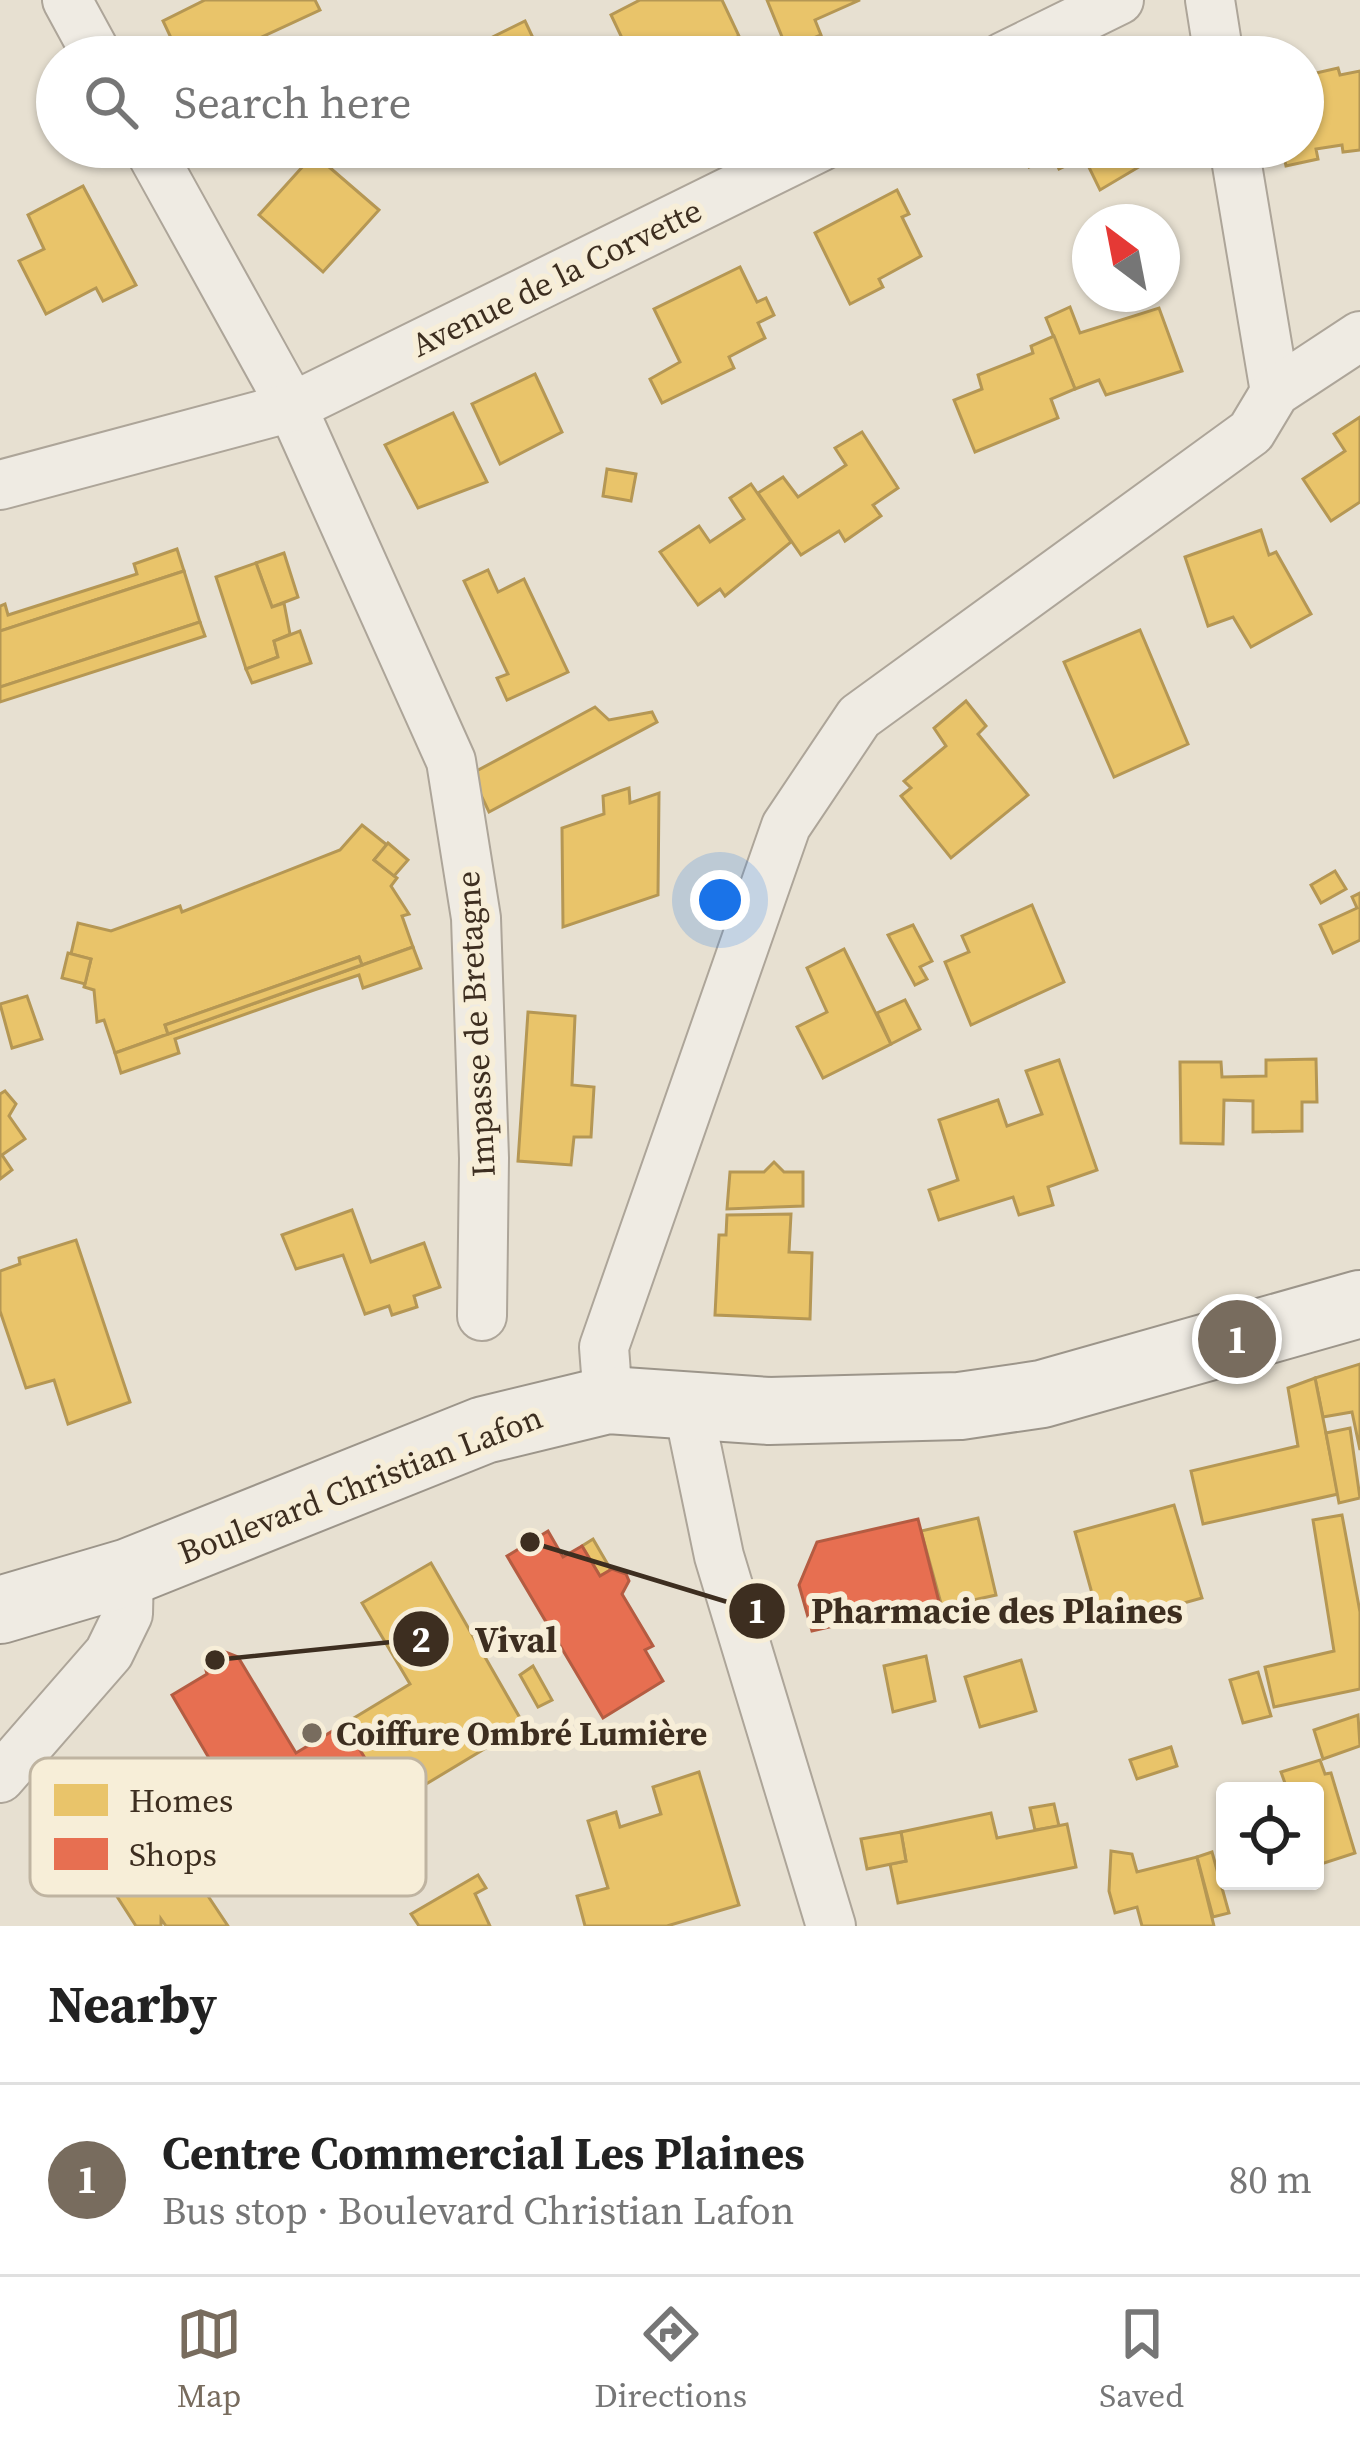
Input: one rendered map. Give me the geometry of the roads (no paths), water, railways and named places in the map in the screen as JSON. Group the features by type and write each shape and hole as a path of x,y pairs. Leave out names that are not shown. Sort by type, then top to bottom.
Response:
{"street":[{"path":"67,0 87,36"},
{"path":"1046,36 1119,0"},
{"path":"1210,0 1216,36"},
{"name":"Impasse de Bretagne","path":"160,168 292,407 451,761 476,918 484,1158 482,1316"},
{"name":"Avenue de la Corvette","path":"0,484 292,407 777,168"},
{"path":"1238,168 1275,392"},
{"path":"608,1400 604,1347 786,826 846,735 859,717 1251,432 1275,392 1360,337"},
{"name":"Boulevard Christian Lafon","path":"0,1610 129,1572 484,1430 608,1400 770,1411 980,1403 1042,1394 1360,1304"},
{"path":"687,1402 718,1556 831,1926"},
{"path":"0,1778 109,1653 128,1615 129,1572"}],"place":[{"name":"Centre Commercial Les Plaines","path":"1237,1339"},
{"name":"Pharmacie des Plaines","path":"530,1542"},
{"name":"Vival","path":"215,1660"},
{"name":"Coiffure Ombré Lumière","path":"312,1733"}]}
